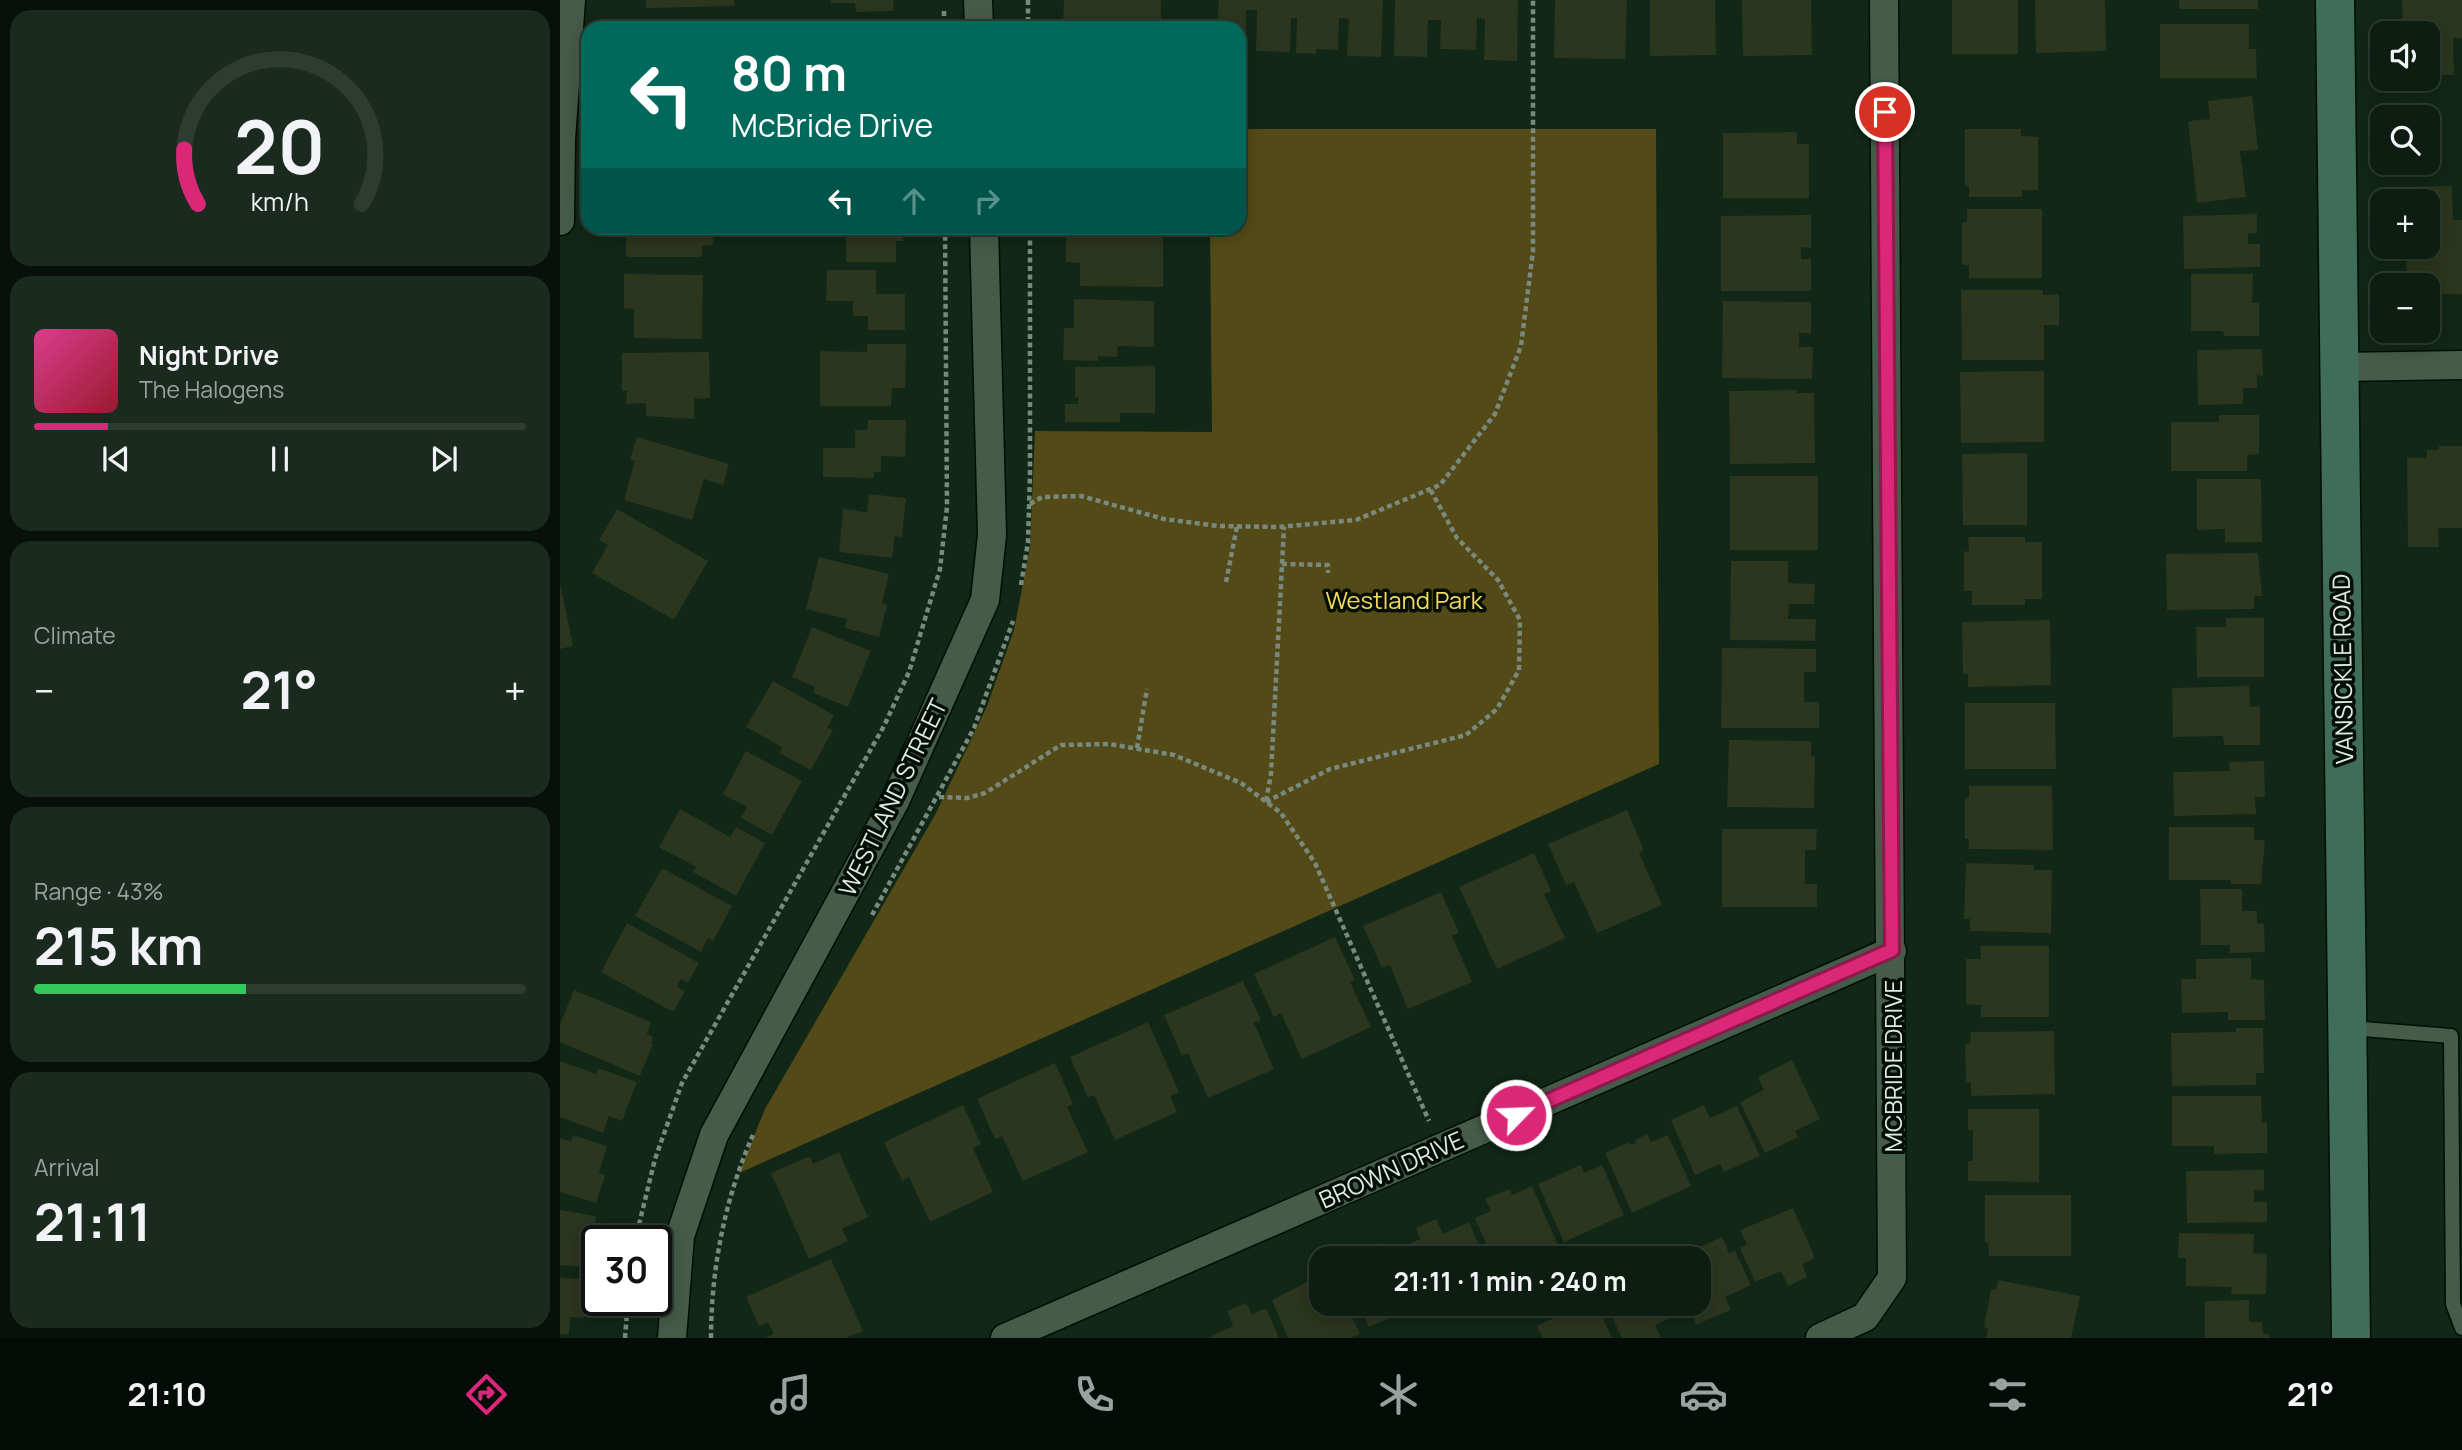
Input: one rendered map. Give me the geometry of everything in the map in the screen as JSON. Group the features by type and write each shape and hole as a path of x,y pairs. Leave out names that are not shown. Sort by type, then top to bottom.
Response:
{"street":[{"path":"560,221 561,139 571,0"},
{"path":"978,0 979,21"},
{"name":"MCBRIDE DRIVE","path":"1820,1338 1865,1318 1892,1278 1884,0"},
{"name":"VANSICKLE ROAD","path":"2335,0 2351,1338"},
{"name":"WESTLAND STREET","path":"672,1338 680,1236 714,1135 895,801 985,600 992,534 984,235"},
{"path":"2339,367 2462,365"},
{"name":"BROWN DRIVE","path":"1005,1338 1892,950"}],"lane":[{"path":"2347,1028 2456,1036 2454,1304 2462,1328"}],"path":[{"path":"1028,0 1028,21"},
{"path":"1029,505 1042,497 1081,496 1164,519 1237,526 1284,527 1356,520 1440,485 1495,414 1521,346 1533,251 1533,0"},
{"path":"639,1225 655,1159 682,1083 884,726 909,672 926,622 940,569 947,507 946,235"},
{"path":"1266,802 1330,769 1466,735 1497,709 1519,670 1520,620 1497,580 1457,538 1430,489"},
{"path":"1226,582 1237,526"},
{"path":"1266,802 1271,774 1284,527"},
{"path":"1282,565 1328,565 1328,573"},
{"path":"1137,748 1147,689"},
{"path":"939,797 967,798 985,793 1061,745 1110,744 1174,755 1241,783 1281,813 1315,863 1440,1148"},
{"path":"625,1338 627,1316"}],"green space":[{"name":"Westland Park","path":"1246,129 1656,129 1659,764 739,1173 765,1109 935,815 987,706 1014,630 1030,547 1035,431 1212,432 1210,235 1246,235"}],"building":[{"path":"646,0 734,0 735,6 646,8"},
{"path":"831,0 893,0 894,11 856,12 855,3 831,3"},
{"path":"1064,0 1161,0 1161,21 1063,21"},
{"path":"1219,0 1383,0 1381,57 1347,56 1349,19 1339,18 1338,50 1316,49 1316,54 1296,53 1297,18 1291,18 1290,52 1256,51 1257,10 1246,10 1246,21 1218,21"},
{"path":"1395,0 1518,0 1517,61 1484,60 1485,19 1477,18 1476,50 1440,49 1441,20 1428,20 1427,57 1394,56"},
{"path":"1555,0 1627,0 1625,59 1554,58"},
{"path":"1650,0 1715,0 1716,55 1650,56"},
{"path":"1742,0 1811,0 1812,55 1743,56"},
{"path":"1952,0 2018,0 2018,54 1952,54"},
{"path":"2035,0 2105,0 2106,51 2036,53"},
{"path":"2179,0 2258,0 2258,9 2179,9"},
{"path":"2402,0 2462,0 2462,38 2453,38 2454,75 2440,75 2440,21 2403,21"},
{"path":"2160,24 2249,24 2249,49 2256,49 2257,78 2160,78"},
{"path":"2252,96 2258,150 2240,151 2246,197 2197,203 2188,121 2210,119 2208,101"},
{"path":"1965,129 2021,129 2021,136 2038,137 2038,190 2022,190 2022,197 1969,197 1969,186 1965,186"},
{"path":"1797,132 1797,144 1809,144 1809,198 1723,198 1723,133"},
{"path":"2452,186 2453,220 2462,220 2462,294 2440,294 2440,273 2407,273 2406,259 2440,259 2440,189 2405,187"},
{"path":"1967,209 2042,209 2042,278 1969,278 1969,265 1962,265 1962,222 1967,222"},
{"path":"2257,214 2257,233 2248,234 2248,244 2260,244 2260,267 2184,269 2183,216"},
{"path":"1811,215 1811,248 1801,247 1801,259 1811,259 1811,291 1721,291 1721,216"},
{"path":"626,235 713,235 713,245 702,246 702,257 626,257"},
{"path":"846,235 903,235 903,241 896,241 896,262 846,262"},
{"path":"1066,235 1163,236 1163,287 1080,286 1080,263 1066,262"},
{"path":"827,270 876,270 876,294 905,294 905,330 868,330 868,316 853,316 853,301 826,301"},
{"path":"624,274 703,275 702,339 634,338 634,309 624,308"},
{"path":"2191,274 2253,274 2252,303 2259,303 2259,336 2224,336 2223,331 2191,331"},
{"path":"1961,290 2043,290 2043,295 2059,294 2059,325 2044,325 2044,360 1962,360"},
{"path":"1074,299 1154,301 1154,347 1118,346 1117,357 1098,356 1098,361 1063,360 1064,328 1074,328"},
{"path":"1723,301 1811,302 1811,333 1799,333 1799,347 1813,347 1812,379 1722,378"},
{"path":"867,344 906,344 905,388 892,388 891,406 820,406 820,351 867,352"},
{"path":"2262,349 2263,376 2257,375 2257,388 2243,388 2243,404 2198,405 2197,350"},
{"path":"709,352 710,398 694,399 694,419 646,416 646,403 626,404 627,391 622,391 622,353"},
{"path":"1155,366 1155,413 1120,413 1120,422 1065,422 1065,404 1078,404 1078,397 1075,397 1075,367"},
{"path":"2044,371 2044,442 1961,443 1960,372"},
{"path":"1797,390 1797,393 1814,393 1815,463 1730,464 1729,391"},
{"path":"2219,415 2259,415 2259,454 2247,455 2247,471 2171,471 2171,422 2219,422"},
{"path":"868,420 906,420 905,457 881,456 881,472 874,472 874,478 823,477 823,448 855,448 855,430 867,430"},
{"path":"637,437 729,464 723,485 704,479 692,520 624,500 635,461 630,460"},
{"path":"2439,446 2462,446 2462,528 2438,528 2439,547 2408,547 2407,458 2427,458 2427,450 2439,450"},
{"path":"2027,453 2027,525 1963,525 1962,454"},
{"path":"1730,476 1818,476 1818,550 1730,550"},
{"path":"2197,479 2261,479 2262,542 2225,542 2225,529 2197,530"},
{"path":"869,494 906,498 902,537 895,536 892,558 839,552 843,509 867,512"},
{"path":"617,509 708,561 674,620 592,573 608,545 599,540"},
{"path":"1968,537 2025,537 2025,542 2042,542 2042,599 2025,599 2025,605 1972,605 1972,591 1964,591 1964,551 1969,552"},
{"path":"2258,553 2262,596 2254,596 2254,609 2167,610 2166,554"},
{"path":"819,557 889,574 882,603 887,605 879,637 845,628 847,619 806,609"},
{"path":"1731,561 1788,561 1788,583 1815,584 1814,604 1789,604 1788,619 1816,619 1815,641 1730,640"},
{"path":"560,583 573,646 560,649"},
{"path":"2226,618 2264,618 2264,677 2197,677 2196,627 2226,627"},
{"path":"2050,620 2051,685 1968,687 1968,674 1963,674 1962,622"},
{"path":"812,627 871,651 848,707 813,693 815,687 792,677"},
{"path":"1722,648 1816,649 1816,672 1804,672 1804,702 1819,702 1819,728 1721,728"},
{"path":"773,681 834,715 827,728 833,730 811,770 779,753 782,747 746,727"},
{"path":"2249,686 2250,707 2260,706 2260,745 2224,745 2223,736 2173,737 2172,688"},
{"path":"1965,703 2055,703 2056,769 1965,769"},
{"path":"1729,740 1811,741 1811,756 1815,756 1814,808 1727,807"},
{"path":"746,751 802,781 772,835 741,818 747,807 723,794"},
{"path":"2264,761 2265,797 2255,797 2256,814 2174,816 2173,772 2230,771 2229,762"},
{"path":"1969,786 2052,786 2053,850 1969,849 1969,839 1965,839 1965,798 1969,798"},
{"path":"680,809 730,837 736,827 765,843 736,896 693,872 696,867 659,847"},
{"path":"1627,810 1644,850 1639,853 1662,905 1597,933 1574,882 1566,885 1548,844"},
{"path":"2169,827 2254,827 2254,840 2265,840 2261,884 2231,884 2231,880 2169,880"},
{"path":"1722,829 1817,829 1816,850 1805,850 1805,884 1817,884 1817,907 1722,907"},
{"path":"1534,853 1551,891 1544,894 1565,938 1497,969 1459,887"},
{"path":"1966,863 2034,865 2034,870 2052,870 2051,933 1970,931 1970,919 1964,919"},
{"path":"662,868 732,906 713,941 708,938 701,952 635,916"},
{"path":"2200,889 2242,889 2242,911 2257,911 2257,923 2264,924 2265,952 2230,953 2230,945 2201,945"},
{"path":"1441,892 1459,933 1452,936 1472,982 1408,1009 1390,965 1382,968 1363,926"},
{"path":"627,923 699,963 688,983 681,979 677,987 685,991 673,1012 601,972"},
{"path":"1335,937 1355,980 1350,982 1371,1027 1302,1059 1281,1013 1274,1017 1254,974"},
{"path":"1980,946 2049,946 2049,1017 1981,1017 1981,1005 1966,1004 1966,959 1981,959"},
{"path":"2251,958 2251,979 2264,980 2265,1020 2228,1020 2228,1012 2182,1013 2181,979 2196,979 2196,959"},
{"path":"1243,981 1261,1020 1254,1023 1274,1069 1208,1098 1188,1053 1182,1056 1164,1015"},
{"path":"574,990 651,1022 647,1034 653,1037 653,1044 640,1076 560,1042 560,1024"},
{"path":"1148,1022 1179,1092 1170,1096 1177,1112 1115,1140 1094,1095 1088,1098 1070,1057"},
{"path":"2236,1028 2263,1028 2264,1073 2256,1073 2256,1085 2172,1086 2171,1033 2236,1032"},
{"path":"2054,1031 2055,1094 1971,1096 1971,1083 1966,1083 1965,1044 1970,1044 1971,1032"},
{"path":"1792,1060 1820,1119 1795,1131 1798,1137 1765,1153 1740,1102 1764,1090 1758,1077"},
{"path":"560,1061 596,1074 598,1068 637,1082 622,1121 609,1116 603,1133 560,1117"},
{"path":"1055,1063 1073,1104 1067,1107 1088,1152 1023,1181 1002,1136 995,1139 977,1099"},
{"path":"2172,1096 2261,1096 2262,1123 2267,1123 2267,1153 2214,1154 2214,1146 2172,1146"},
{"path":"963,1105 981,1144 973,1148 993,1192 930,1222 909,1177 902,1181 884,1142"},
{"path":"1704,1105 1710,1118 1737,1106 1760,1156 1724,1172 1720,1164 1695,1175 1671,1120"},
{"path":"1968,1109 2039,1109 2039,1182 1968,1181 1968,1161 1973,1161 1973,1130 1968,1130"},
{"path":"1647,1134 1651,1142 1668,1135 1691,1186 1632,1213 1605,1153 1629,1142 1631,1145 1636,1143 1635,1140"},
{"path":"573,1135 607,1146 599,1173 605,1175 596,1203 560,1192 560,1138 571,1141"},
{"path":"839,1152 868,1217 842,1229 848,1241 809,1259 771,1173 810,1156 813,1164"},
{"path":"1581,1165 1584,1173 1602,1165 1624,1215 1564,1242 1538,1184"},
{"path":"2264,1170 2264,1190 2254,1191 2254,1202 2267,1202 2267,1222 2187,1223 2186,1171"},
{"path":"1532,1186 1558,1245 1487,1246 1475,1218 1491,1211 1485,1199 1510,1189 1512,1195"},
{"path":"1985,1195 2071,1195 2071,1256 1989,1256 1988,1243 1985,1243"},
{"path":"1793,1208 1815,1258 1802,1264 1807,1277 1788,1286 1781,1271 1755,1282 1740,1248 1747,1245 1740,1230"},
{"path":"560,1210 596,1216 594,1225 581,1225 581,1267 560,1265"},
{"path":"1436,1219 1443,1234 1469,1222 1480,1246 1407,1246 1420,1239 1416,1228"},
{"path":"2179,1233 2254,1234 2253,1253 2267,1254 2266,1294 2231,1294 2232,1287 2186,1286 2186,1258 2178,1258"},
{"path":"1722,1237 1729,1253 1735,1251 1751,1285 1725,1297 1731,1310 1696,1325 1692,1316 1711,1316 1711,1246 1702,1246"},
{"path":"831,1259 863,1331 846,1338 765,1338 774,1334 768,1322 759,1326 746,1297"},
{"path":"560,1278 581,1279 581,1316 584,1318 570,1317 569,1334 560,1334"},
{"path":"1998,1280 2080,1296 2071,1338 1986,1338 1988,1329 1984,1327 1991,1289 1996,1290"},
{"path":"1309,1281 1309,1316 1352,1316 1360,1334 1350,1338 1288,1338 1272,1300"},
{"path":"2249,1300 2249,1322 2262,1322 2263,1334 2269,1334 2269,1338 2205,1338 2205,1301"},
{"path":"1246,1303 1252,1314 1266,1308 1279,1338 1207,1338 1233,1326 1227,1311"},
{"path":"1364,1316 1394,1316 1369,1327"},
{"path":"1558,1316 1602,1316 1612,1338 1543,1338 1537,1326"},
{"path":"1612,1316 1674,1316 1655,1325 1661,1338 1622,1338"}],"route":[{"path":"1516,1115 1892,950 1885,112"}]}
